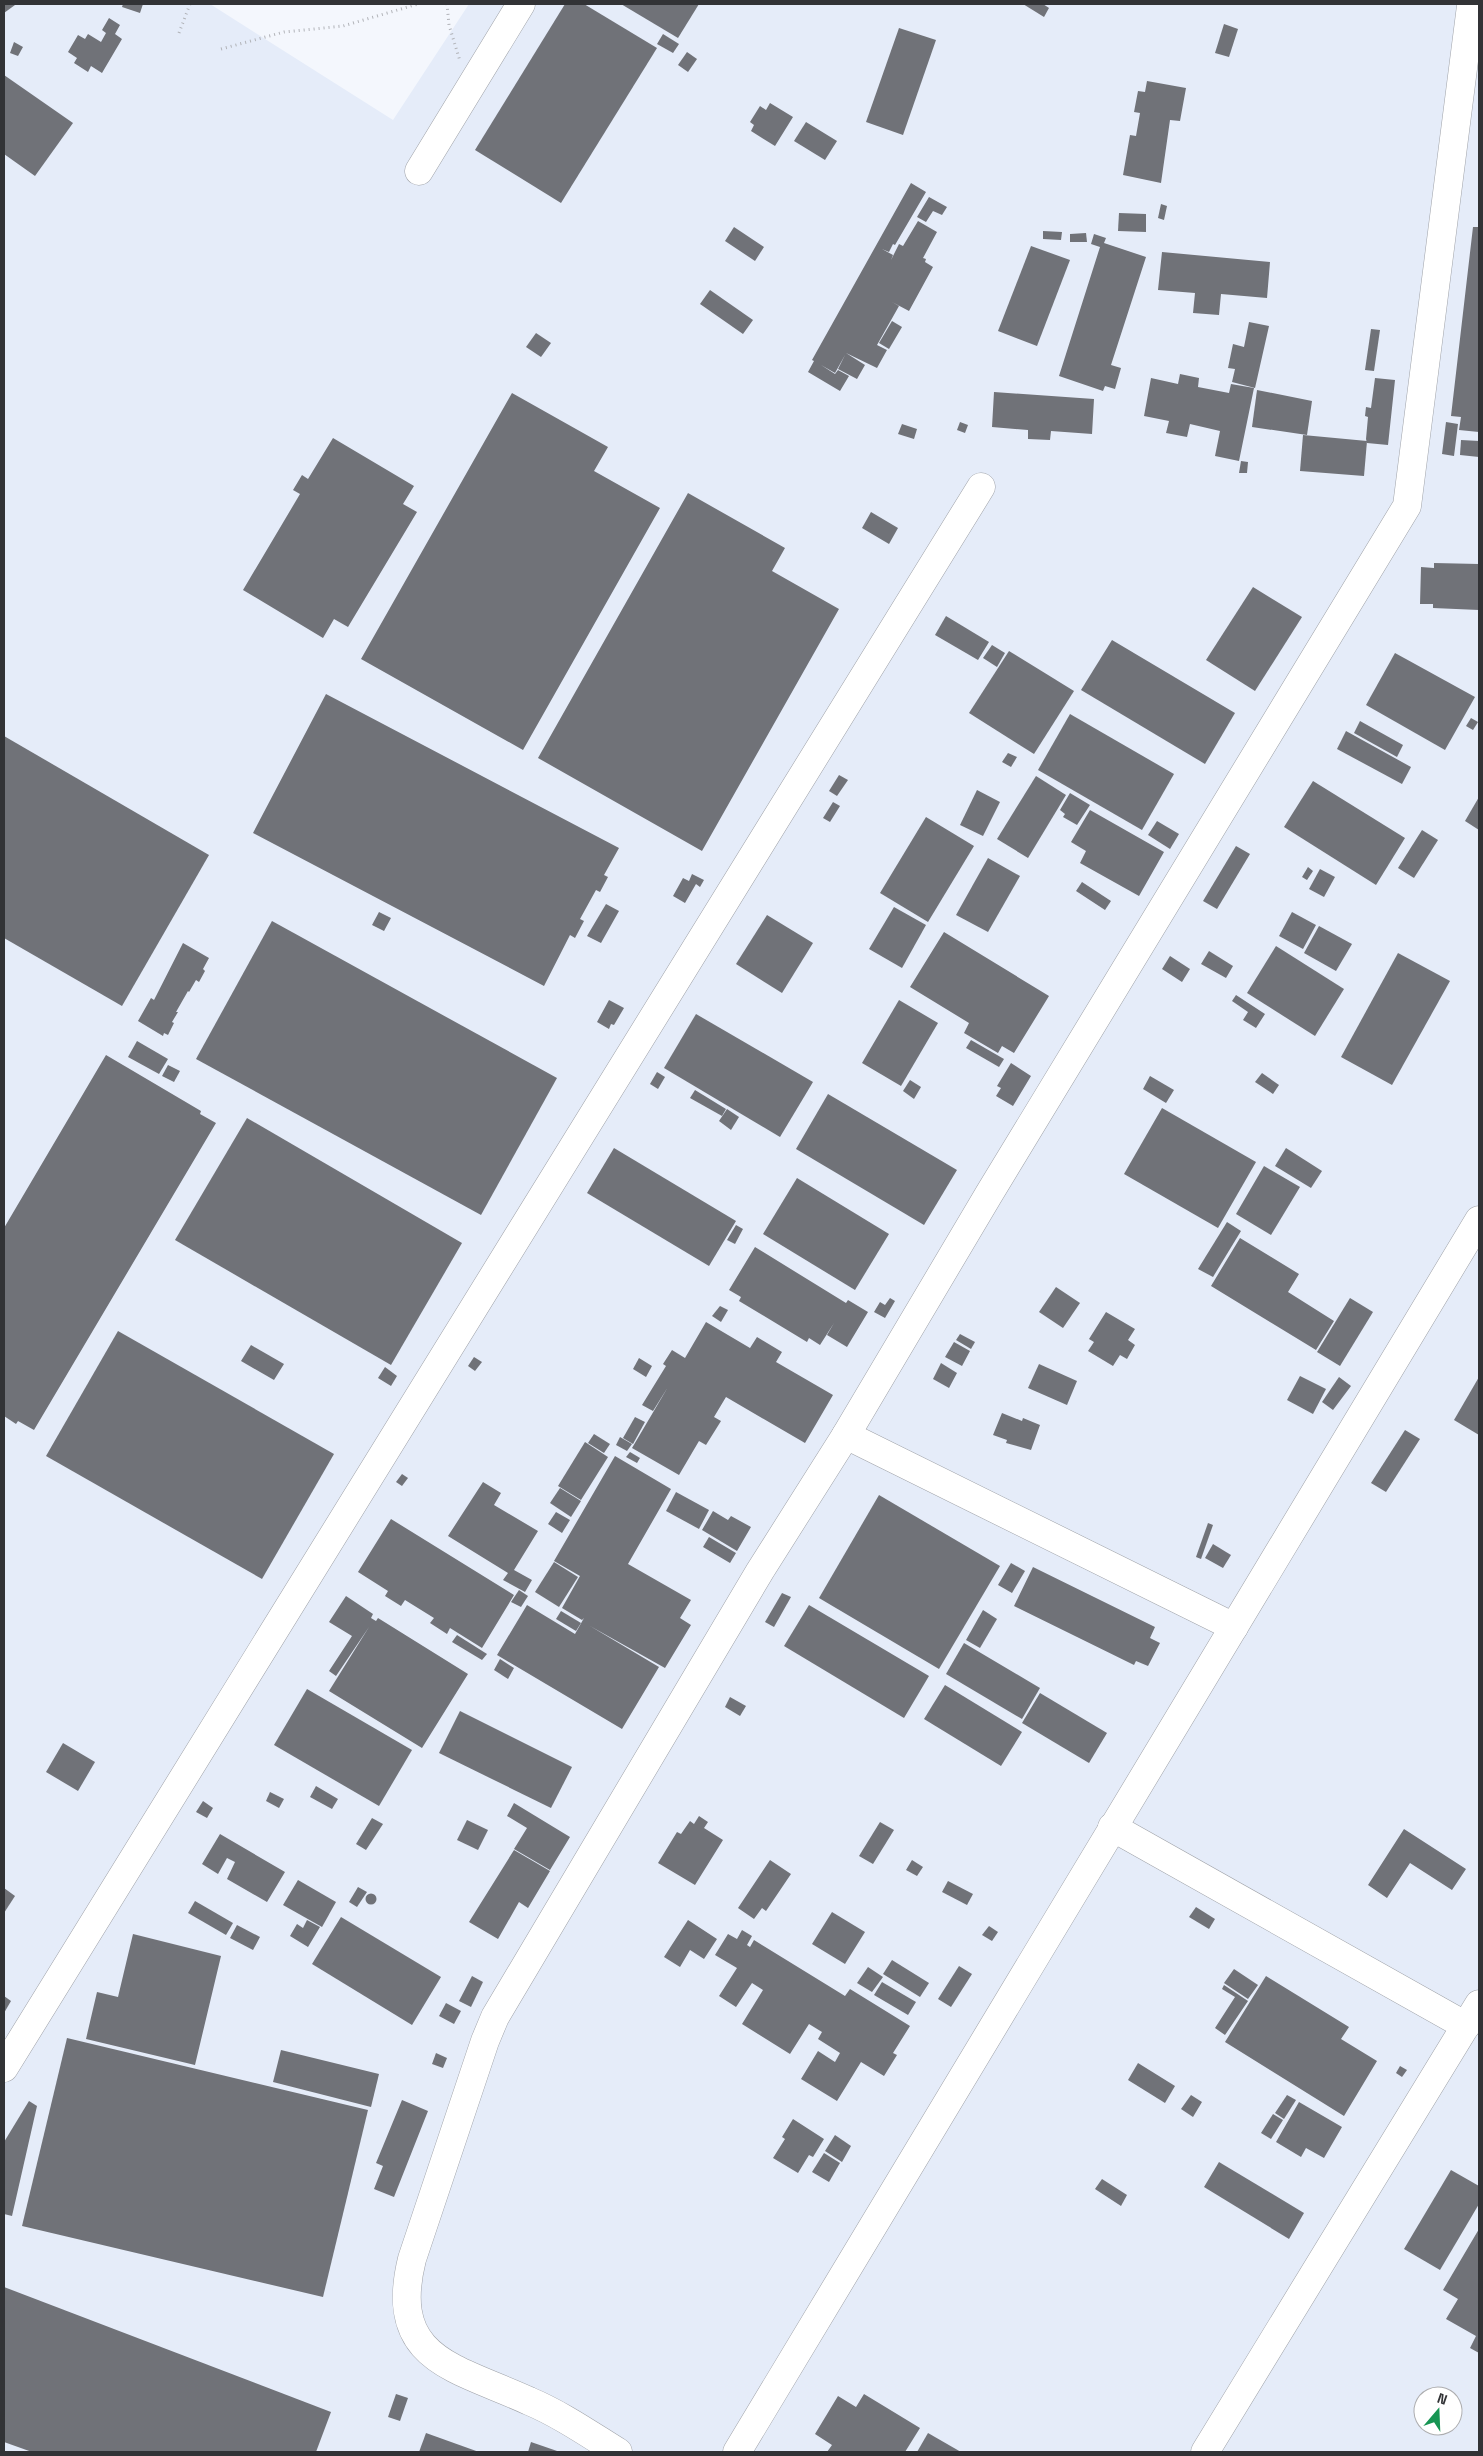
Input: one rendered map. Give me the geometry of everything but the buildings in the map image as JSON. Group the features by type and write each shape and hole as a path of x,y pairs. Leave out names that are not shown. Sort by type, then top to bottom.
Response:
{"street":[{"path":"419,170 521,4"},
{"path":"618,2452 531,2401 451,2368 422,2345 411,2328 406,2311 407,2279 485,2041 495,2017 755,1579 846,1435 989,1194 1407,506 1468,6"},
{"path":"4,2068 981,487"},
{"path":"737,2452 1479,1220"},
{"path":"846,1435 1234,1627"},
{"path":"1112,1827 1473,2015 1205,2452"}],"path":[{"path":"179,33 190,4"},
{"path":"221,49 284,32 343,26 418,4"},
{"path":"448,4 449,25 456,54 472,85"}],"shaded area":[{"path":"4,4 210,4 393,120 469,4 1479,4 1479,2452 4,2452"}]}
